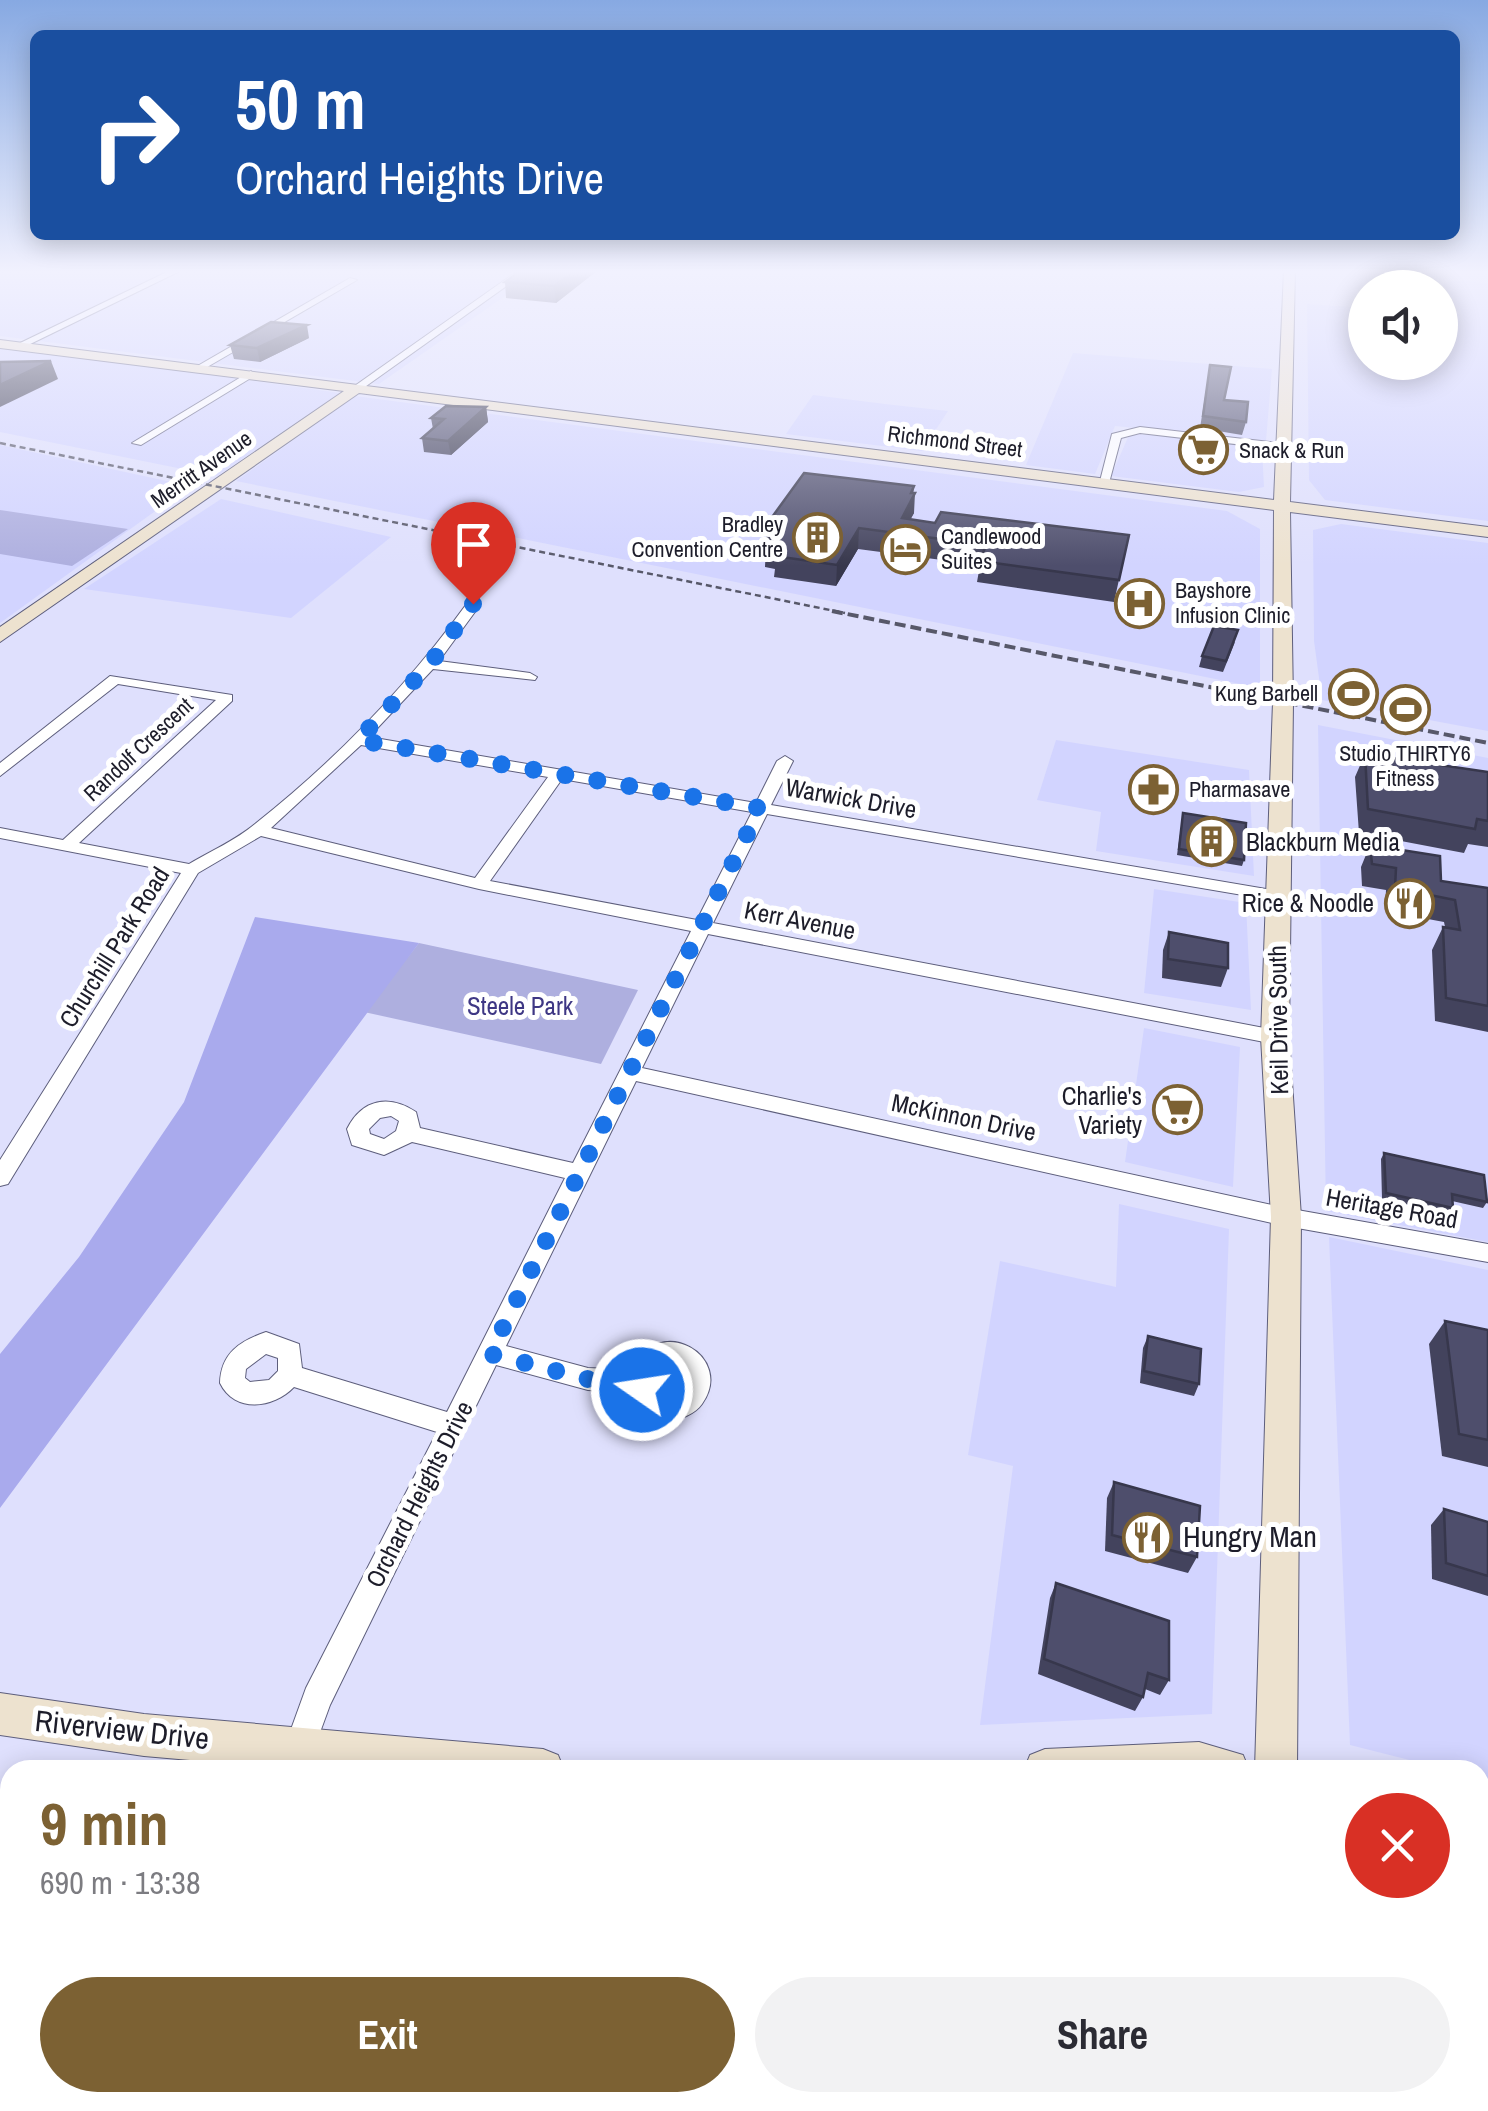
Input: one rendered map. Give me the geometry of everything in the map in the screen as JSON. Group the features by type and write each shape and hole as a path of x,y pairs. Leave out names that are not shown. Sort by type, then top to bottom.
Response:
{"main road":[{"name":"Richmond Street","path":"203,369 1488,532"},
{"name":"Keil Drive South","path":"1276,1760 1286,1217 1275,1037 1282,508 1288,369"},
{"name":"Merritt Avenue","path":"0,636 360,387"},
{"path":"1182,495 1254,513 1284,540 1296,528 1320,521 1390,520"},
{"name":"Riverview Drive","path":"0,1714 144,1735 442,1760"}],"street":[{"name":"Merritt Avenue","path":"360,387 386,369"},
{"path":"136,443 251,374"},
{"path":"1103,483 1116,436 1124,432 1140,430 1286,447"},
{"name":"Churchill Park Road","path":"2,1171 192,870 259,830 358,740 430,664 473,604"},
{"path":"430,664 530,677"},
{"name":"Randolf Crescent","path":"0,771 115,679 226,698 66,846"},
{"name":"Warwick Drive","path":"358,740 1278,896"},
{"name":"Orchard Heights Drive","path":"300,1746 317,1700 453,1424 582,1174 785,762"},
{"path":"479,884 558,774"},
{"name":"Kerr Avenue","path":"259,830 479,884 1275,1037"},
{"path":"0,833 192,870"},
{"name":"McKinnon Drive","path":"629,1072 1286,1217"},
{"path":"408,1132 582,1174"},
{"name":"Heritage Road","path":"1286,1217 1488,1253"},
{"path":"490,1354 588,1379 640,1382"},
{"path":"290,1375 453,1424"}],"shaded area":[{"path":"0,369 161,369 340,393 217,476 0,432"},
{"path":"257,369 401,369 379,384"},
{"path":"1066,369 1272,369 1266,441 1115,426 1095,474 1026,465"},
{"path":"1308,369 1348,369 1348,380 1458,380 1458,369 1488,369 1488,521 1325,500 1309,480"},
{"path":"813,395 948,411 922,451 786,434"},
{"path":"355,396 1227,511 1260,529 1260,688 236,481"},
{"path":"1152,434 1262,447 1264,487 1239,492 1111,476 1129,435"},
{"path":"0,445 190,486 0,623"},
{"path":"221,499 391,537 291,618 84,589"},
{"path":"1341,524 1488,543 1488,731 1322,700 1314,641 1313,530"},
{"path":"1318,725 1488,758 1488,1242 1326,1211"},
{"path":"1056,740 1249,770 1254,876 1096,851 1101,812 1037,800"},
{"path":"1154,889 1246,903 1251,1010 1144,993"},
{"path":"255,917 419,943 0,1508 0,1354 79,1257 184,1102"},
{"path":"1144,1028 1240,1047 1233,1187 1125,1162"},
{"path":"1119,1204 1229,1229 1212,1714 980,1725 1013,1466 968,1455 1000,1261 1116,1287"},
{"path":"1329,1237 1488,1270 1488,1760 1409,1760 1350,1745"}],"green space":[{"path":"0,510 128,529 72,566 0,554"},
{"name":"Steele Park","path":"419,943 638,990 601,1064 364,1012"}],"building":[{"path":"0,369 35,369 0,385"},
{"path":"1210,369 1231,369 1224,400 1248,402 1246,422 1203,416"},
{"path":"446,406 486,407 448,441 422,438 444,419 431,418"},
{"path":"804,473 914,486 911,493 915,493 902,518 935,523 941,512 1129,535 1119,580 980,561 986,545 859,528 837,565 775,556 780,548 765,546 779,526 767,524"},
{"path":"1214,626 1238,630 1226,661 1202,656"},
{"path":"1365,754 1488,772 1488,821 1477,819 1475,829 1368,809"},
{"name":"Blackburn Media","path":"1183,813 1246,823 1244,860 1179,849"},
{"path":"1370,845 1440,856 1441,881 1488,888 1488,1006 1446,998 1443,927 1460,930 1455,900 1395,888 1396,868 1372,864"},
{"path":"1169,932 1228,943 1228,968 1168,959"},
{"path":"1384,1153 1484,1175 1487,1202 1452,1194 1453,1208 1386,1193"},
{"path":"1445,1321 1488,1330 1488,1440 1459,1434"},
{"path":"1148,1336 1201,1349 1199,1384 1144,1371"},
{"path":"1114,1482 1200,1506 1197,1557 1112,1535"},
{"path":"1444,1509 1488,1522 1488,1576 1446,1563"},
{"path":"1056,1583 1169,1621 1169,1680 1148,1673 1143,1697 1044,1659"}],"railway":[{"path":"0,443 845,613"},
{"path":"832,611 1488,743"}],"place":[{"name":"Snack & Run","path":"1204,450"},
{"name":"Bradley Convention Centre","path":"818,537"},
{"name":"Candlewood Suites","path":"906,549"},
{"name":"Bayshore Infusion Clinic","path":"1140,603"},
{"name":"Kung Barbell","path":"1353,693"},
{"name":"Studio THIRTY6 Fitness","path":"1405,709"},
{"name":"Pharmasave","path":"1154,789"},
{"name":"Blackburn Media","path":"1211,842"},
{"name":"Rice & Noodle","path":"1409,903"},
{"name":"Charlie's Variety","path":"1177,1110"},
{"name":"Hungry Man","path":"1148,1537"}],"route":[{"path":"473,604 430,664 358,740 760,808 490,1354 588,1379 620,1384 640,1382 642,1390"}]}
